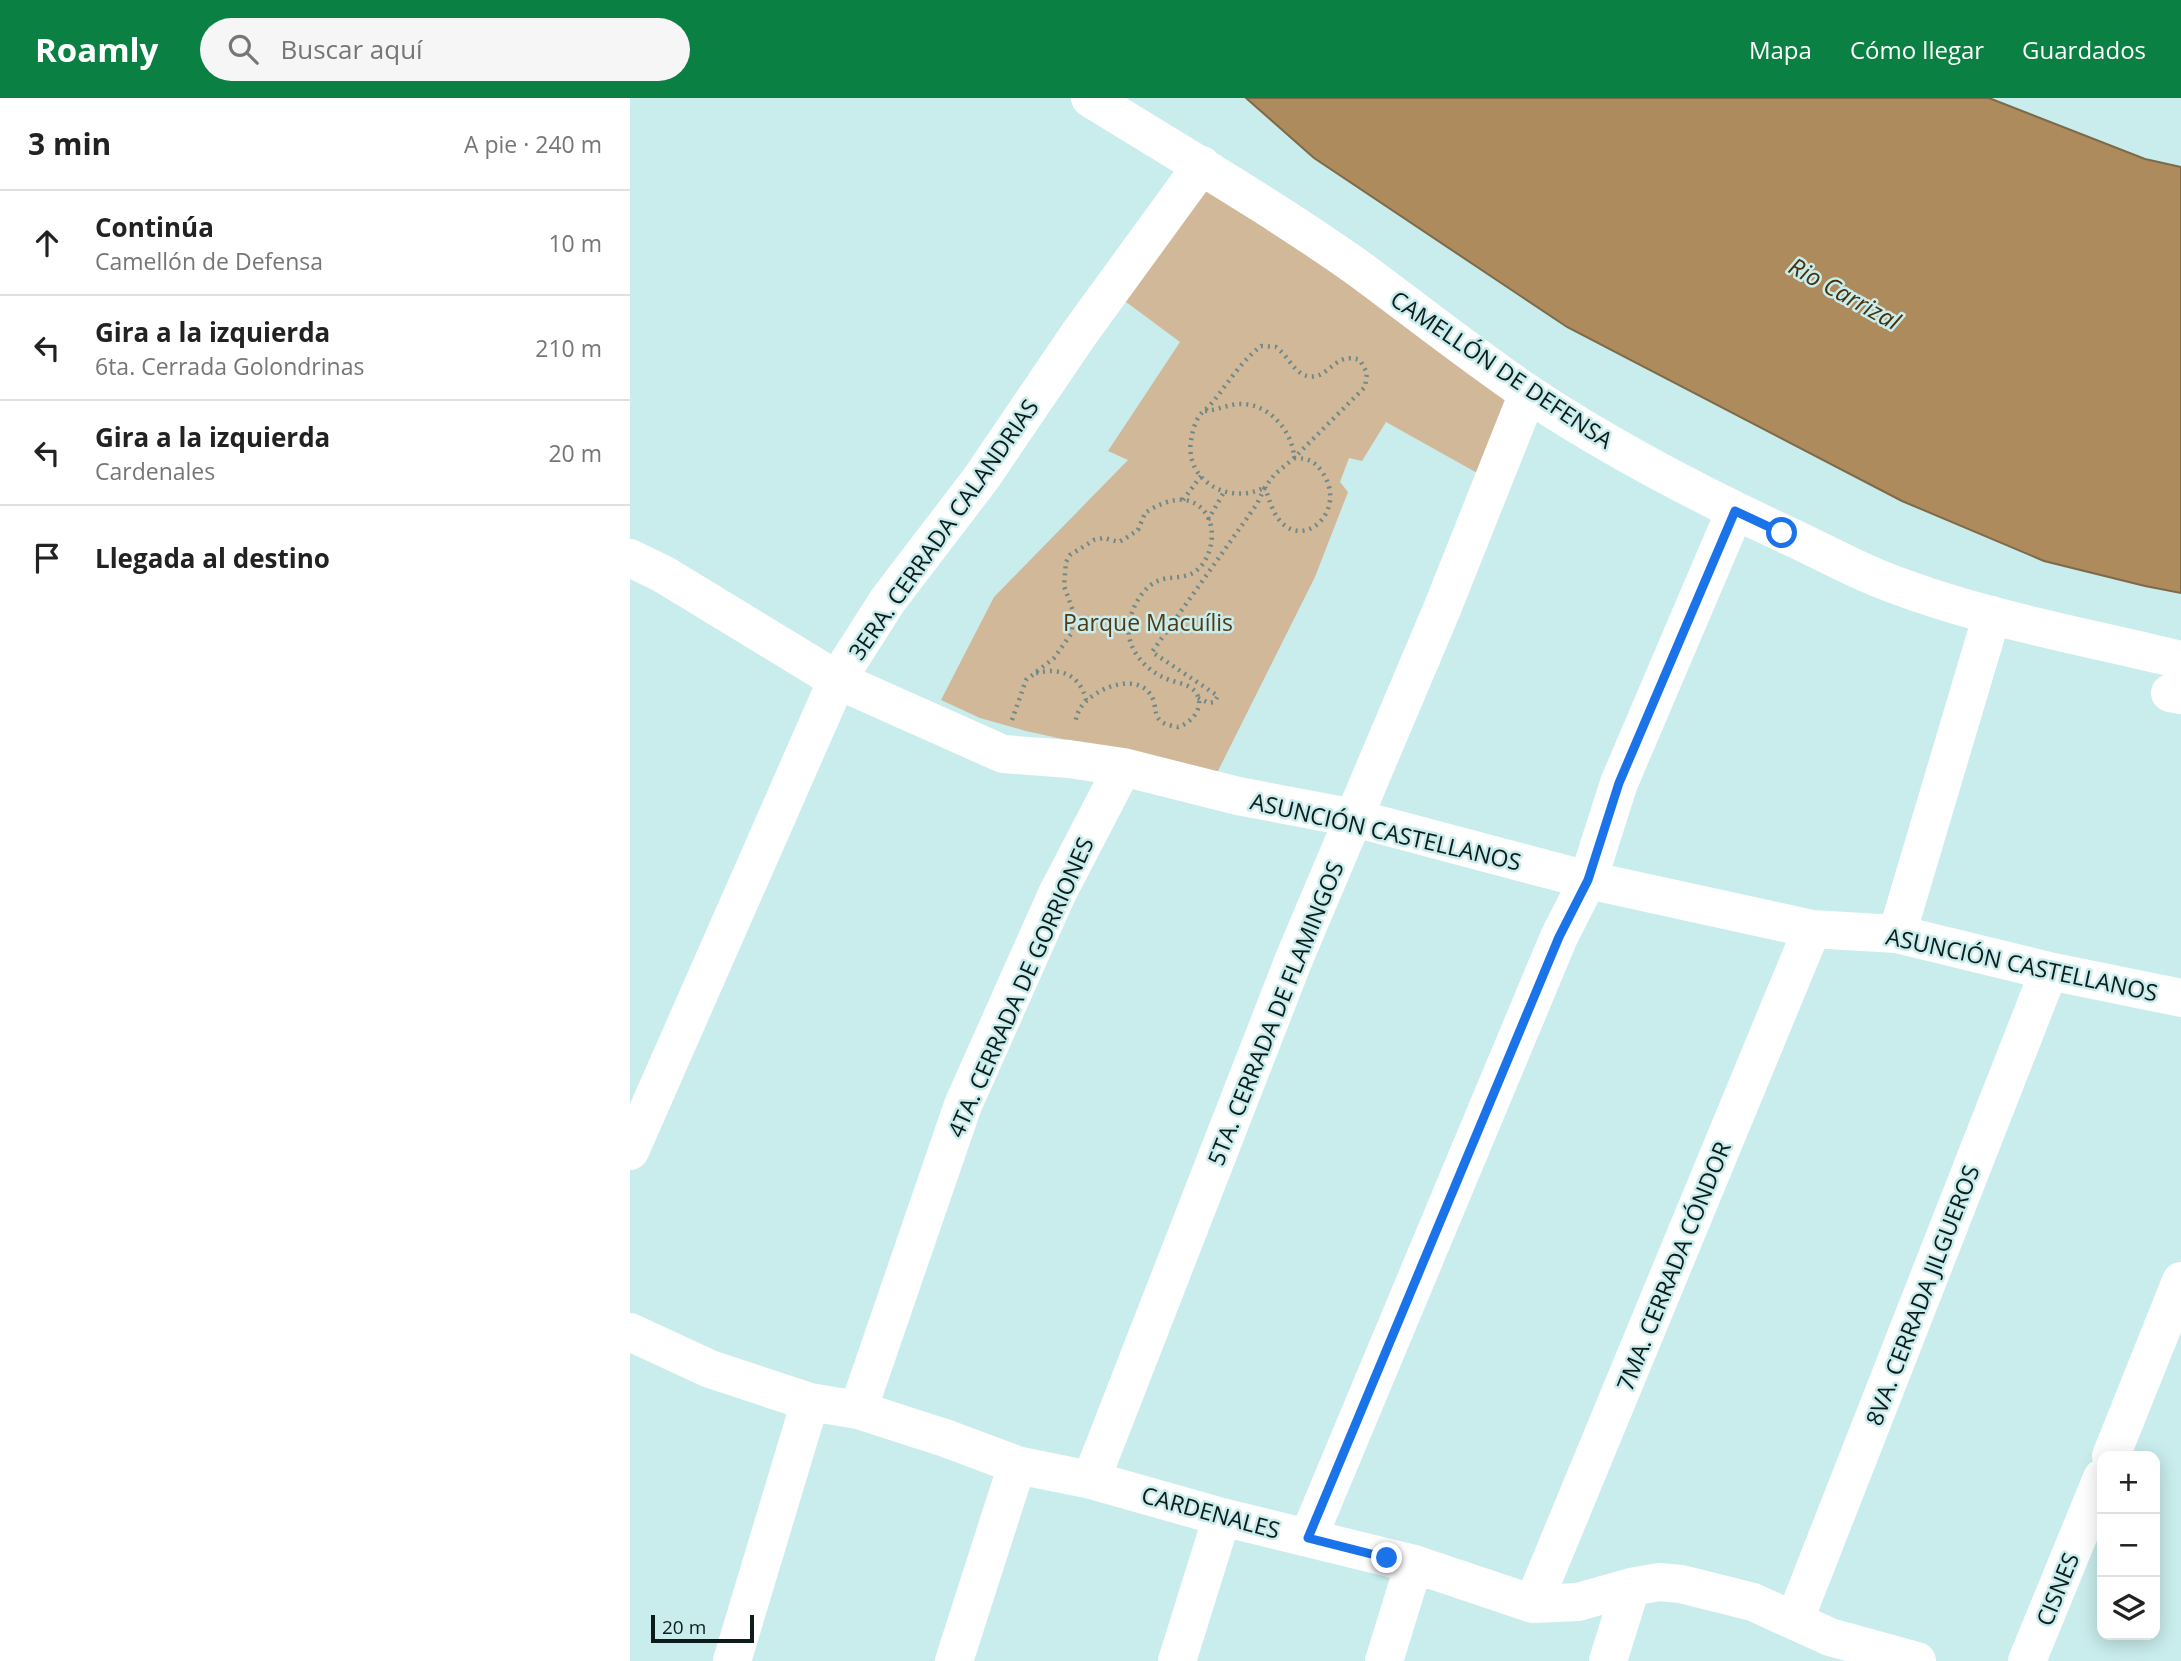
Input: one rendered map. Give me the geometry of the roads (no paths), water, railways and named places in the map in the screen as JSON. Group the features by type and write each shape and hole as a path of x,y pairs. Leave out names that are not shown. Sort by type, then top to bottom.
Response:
{"street":[{"name":"CAMELLÓN DE DEFENSA","path":"1090,98 1202,166 1358,268 1465,349 1598,438 1735,511 1876,577 1992,615 2055,632 2090,638 2177,683"},
{"name":"3ERA. CERRADA CALANDRIAS","path":"630,1151 837,680 888,600 982,477 1079,334 1202,166"},
{"name":"5TA. CERRADA DE FLAMINGOS","path":"1091,1480 1294,959 1437,622 1528,393"},
{"path":"1308,1538 1553,950 1588,880 1619,783 1735,511"},
{"name":"ASUNCIÓN CASTELLANOS","path":"630,558 663,574 837,680 1003,754 1069,759 1122,767 1238,796 1354,818 1588,880 1812,929 1897,934 2049,971 2181,998"},
{"path":"1897,934 1992,615"},
{"name":"4TA. CERRADA DE GORRIONES","path":"858,1410 962,1105 1058,894 1122,767"},
{"name":"7MA. CERRADA CÓNDOR","path":"1533,1604 1812,929"},
{"name":"8VA. CERRADA JILGUEROS","path":"1795,1619 2049,971"},
{"path":"2113,1451 2181,1281"},
{"name":"CARDENALES","path":"630,1332 710,1368 810,1402 858,1410 1017,1465 1091,1480 1222,1517 1414,1564 1533,1604 1578,1602 1659,1582 1681,1584 1753,1602 1830,1637 1894,1658"},
{"path":"732,1661 810,1402"},
{"path":"954,1661 1017,1465"},
{"name":"CISNES","path":"2027,1661 2097,1490"},
{"path":"1177,1661 1222,1517"},
{"path":"1384,1661 1414,1564"},
{"path":"1608,1661 1631,1587"}],"water":[{"name":"Rio Carrizal","path":"1246,98 1989,98 2145,159 2181,167 2181,593 2044,561 1902,501 1567,327 1314,158"}],"park label":[{"name":"Parque Macuílis","path":"1148,622"}]}
